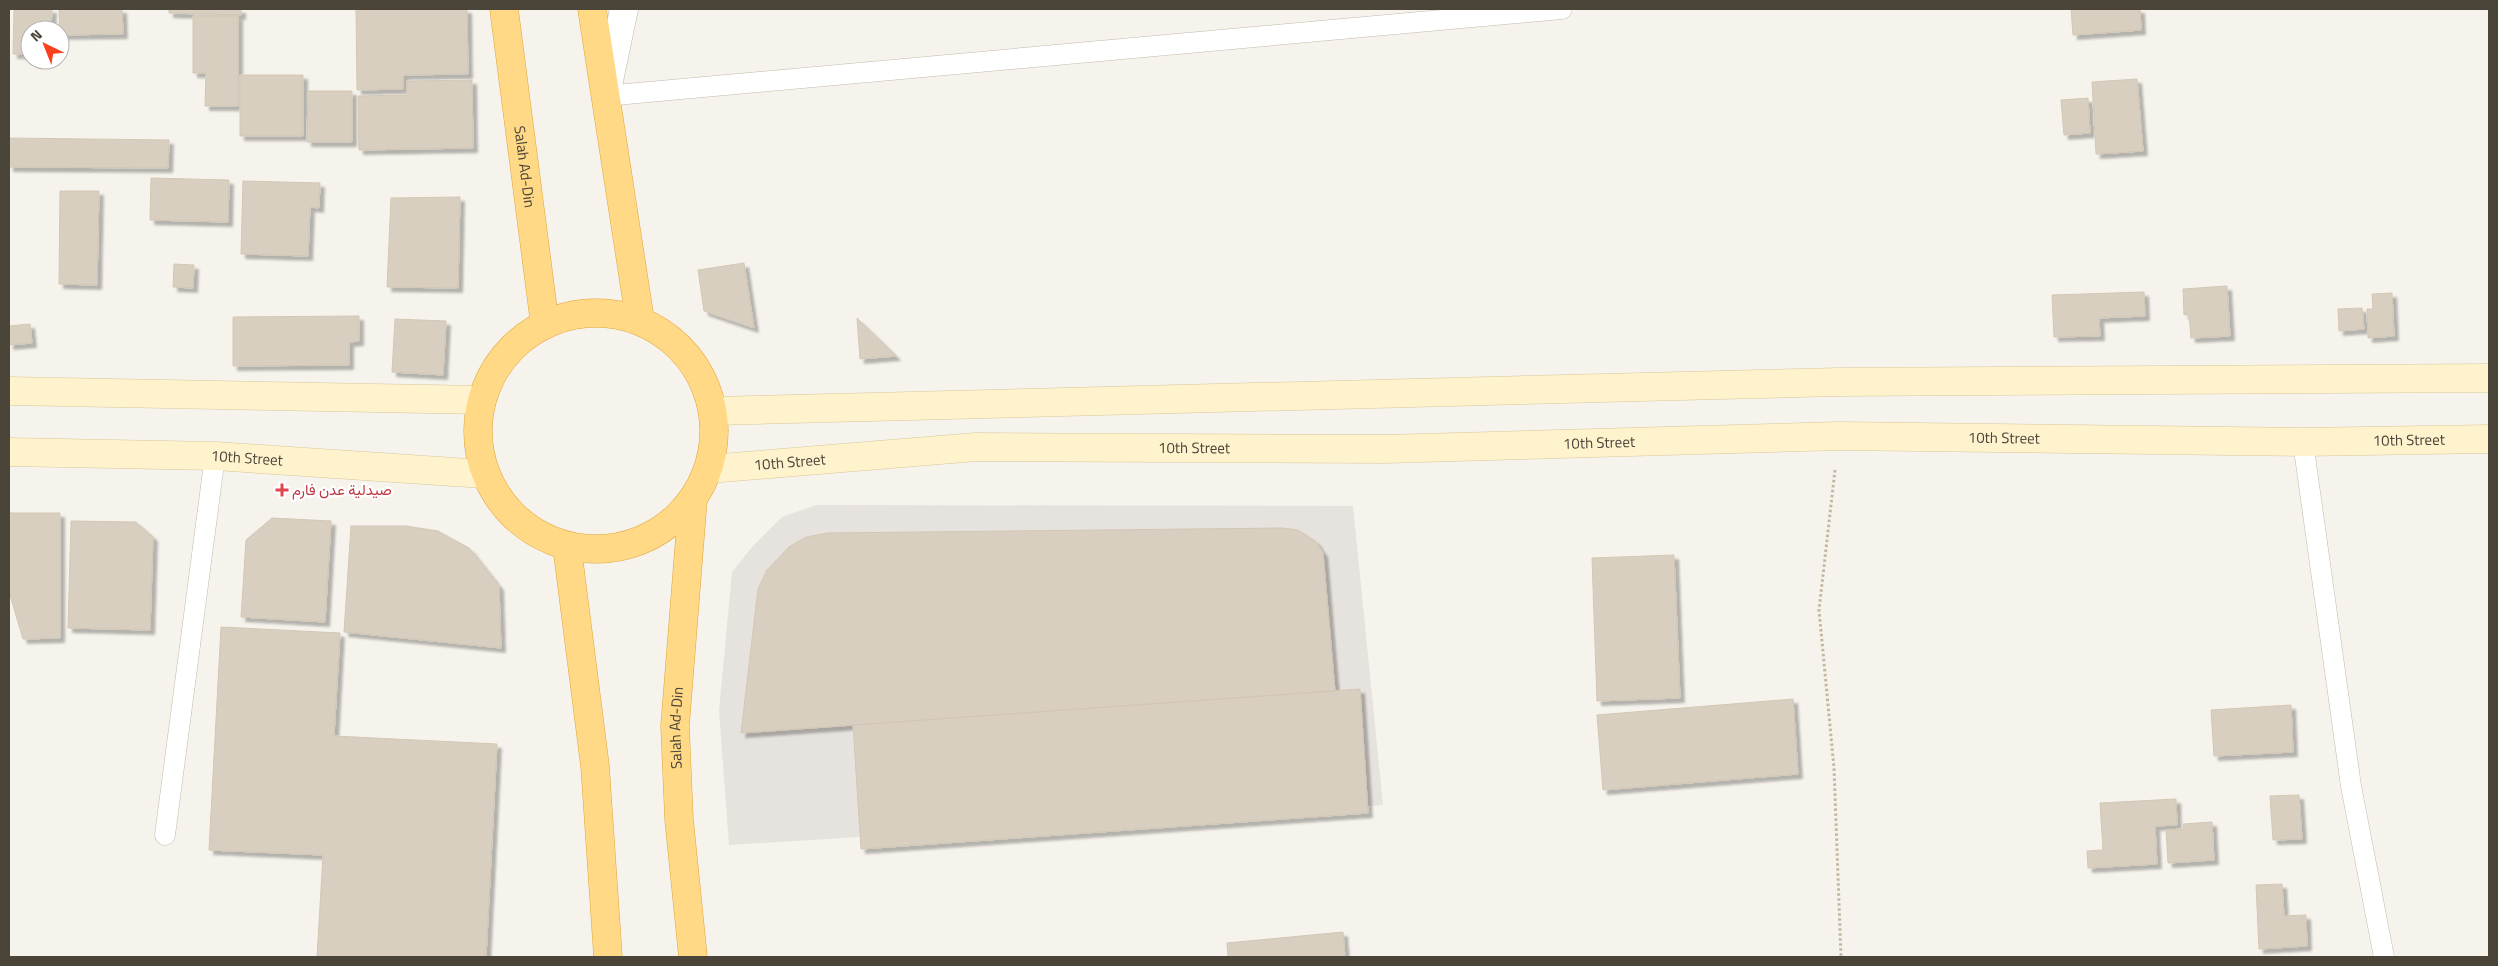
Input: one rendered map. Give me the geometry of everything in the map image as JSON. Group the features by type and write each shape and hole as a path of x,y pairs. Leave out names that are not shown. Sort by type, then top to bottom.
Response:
{"highway":[{"name":"Salah Ad-Din","path":"504,9 545,325"},
{"path":"592,9 640,320"},
{"path":"600,312 640,320 675,340 700,373 714,411 715,440 709,469 693,500 669,525 639,542 606,550 567,547 532,532 504,507 484,474 477,437 480,400 498,364 525,335 561,316 600,312"},
{"name":"Salah Ad-Din","path":"693,500 675,726 679,819 693,957"},
{"path":"567,547 595,766 608,957"}],"main road":[{"path":"714,411 1839,382 2489,378"},
{"path":"9,391 480,400"},
{"name":"10th Street","path":"709,469 976,447 1386,449 1840,436 2303,442 2489,439"},
{"name":"10th Street","path":"9,452 215,456 484,474"}],"street":[{"path":"605,96 624,9"}],"lane":[{"path":"605,96 1562,9"},
{"path":"2303,442 2351,786 2384,957"},
{"path":"165,835 215,456"}],"path":[{"path":"1840,436 1819,610 1834,768 1840,957"}],"shaded area":[{"path":"816,505 1353,506 1383,805 729,845 719,711 732,572 752,547 782,517"}],"building":[{"path":"14,9 52,9 51,20 20,20 20,54 13,54"},
{"path":"59,9 122,9 123,34 70,35 70,20 59,20"},
{"path":"169,9 241,9 241,15 169,13"},
{"path":"356,9 467,9 468,74 403,75 403,89 357,90"},
{"path":"2071,9 2140,9 2141,30 2073,35"},
{"path":"193,16 238,16 238,106 205,106 206,73 193,73"},
{"path":"240,75 303,75 303,136 240,136"},
{"path":"2137,79 2143,151 2096,154 2092,82"},
{"path":"472,80 473,148 359,150 358,96 407,95 407,81"},
{"path":"308,91 352,91 352,142 307,142"},
{"path":"2088,98 2090,133 2064,135 2061,100"},
{"path":"9,138 169,140 168,168 9,167"},
{"path":"151,178 229,180 228,222 150,220"},
{"path":"243,181 320,183 319,208 310,207 308,256 241,254"},
{"path":"60,191 99,191 97,285 59,284"},
{"path":"460,197 458,288 387,287 391,198"},
{"path":"744,263 754,328 704,311 698,270"},
{"path":"174,264 194,265 193,288 173,287"},
{"path":"2227,286 2230,336 2191,338 2189,314 2184,315 2183,289"},
{"path":"2144,292 2145,316 2099,318 2100,336 2054,337 2052,295"},
{"path":"2392,293 2394,336 2368,338 2367,309 2373,309 2372,294"},
{"path":"2362,308 2364,329 2339,331 2338,309"},
{"path":"359,316 359,341 349,342 349,365 233,366 233,317"},
{"path":"857,318 896,356 860,359"},
{"path":"395,319 446,321 443,375 392,372"},
{"path":"30,324 32,343 9,345 9,326"},
{"path":"9,513 60,513 60,638 23,639 9,592"},
{"path":"272,518 331,521 325,622 241,617 246,540"},
{"path":"71,521 136,522 153,537 150,630 68,628"},
{"path":"351,526 406,526 438,531 469,548 499,586 501,648 344,632"},
{"path":"1282,528 1298,530 1315,541 1323,553 1335,691 741,733 758,589 767,570 789,547 806,537 828,533"},
{"path":"1674,555 1680,698 1597,701 1592,558"},
{"path":"221,627 340,633 334,736 497,744 486,957 317,957 323,855 209,850"},
{"path":"1360,689 1368,813 861,849 853,725"},
{"path":"1793,699 1798,774 1603,790 1597,715"},
{"path":"2291,705 2293,752 2214,756 2211,710"},
{"path":"2299,795 2302,839 2273,840 2270,796"},
{"path":"2176,799 2177,825 2155,826 2157,864 2088,868 2087,851 2103,850 2100,803"},
{"path":"2212,822 2214,860 2168,863 2166,830 2184,829 2183,824"},
{"path":"2282,884 2284,916 2306,915 2307,946 2259,949 2256,885"},
{"path":"1343,932 1345,957 1228,957 1227,943"}],"place":[{"name":"صيدلية عدن فارم","path":"282,490"}]}
